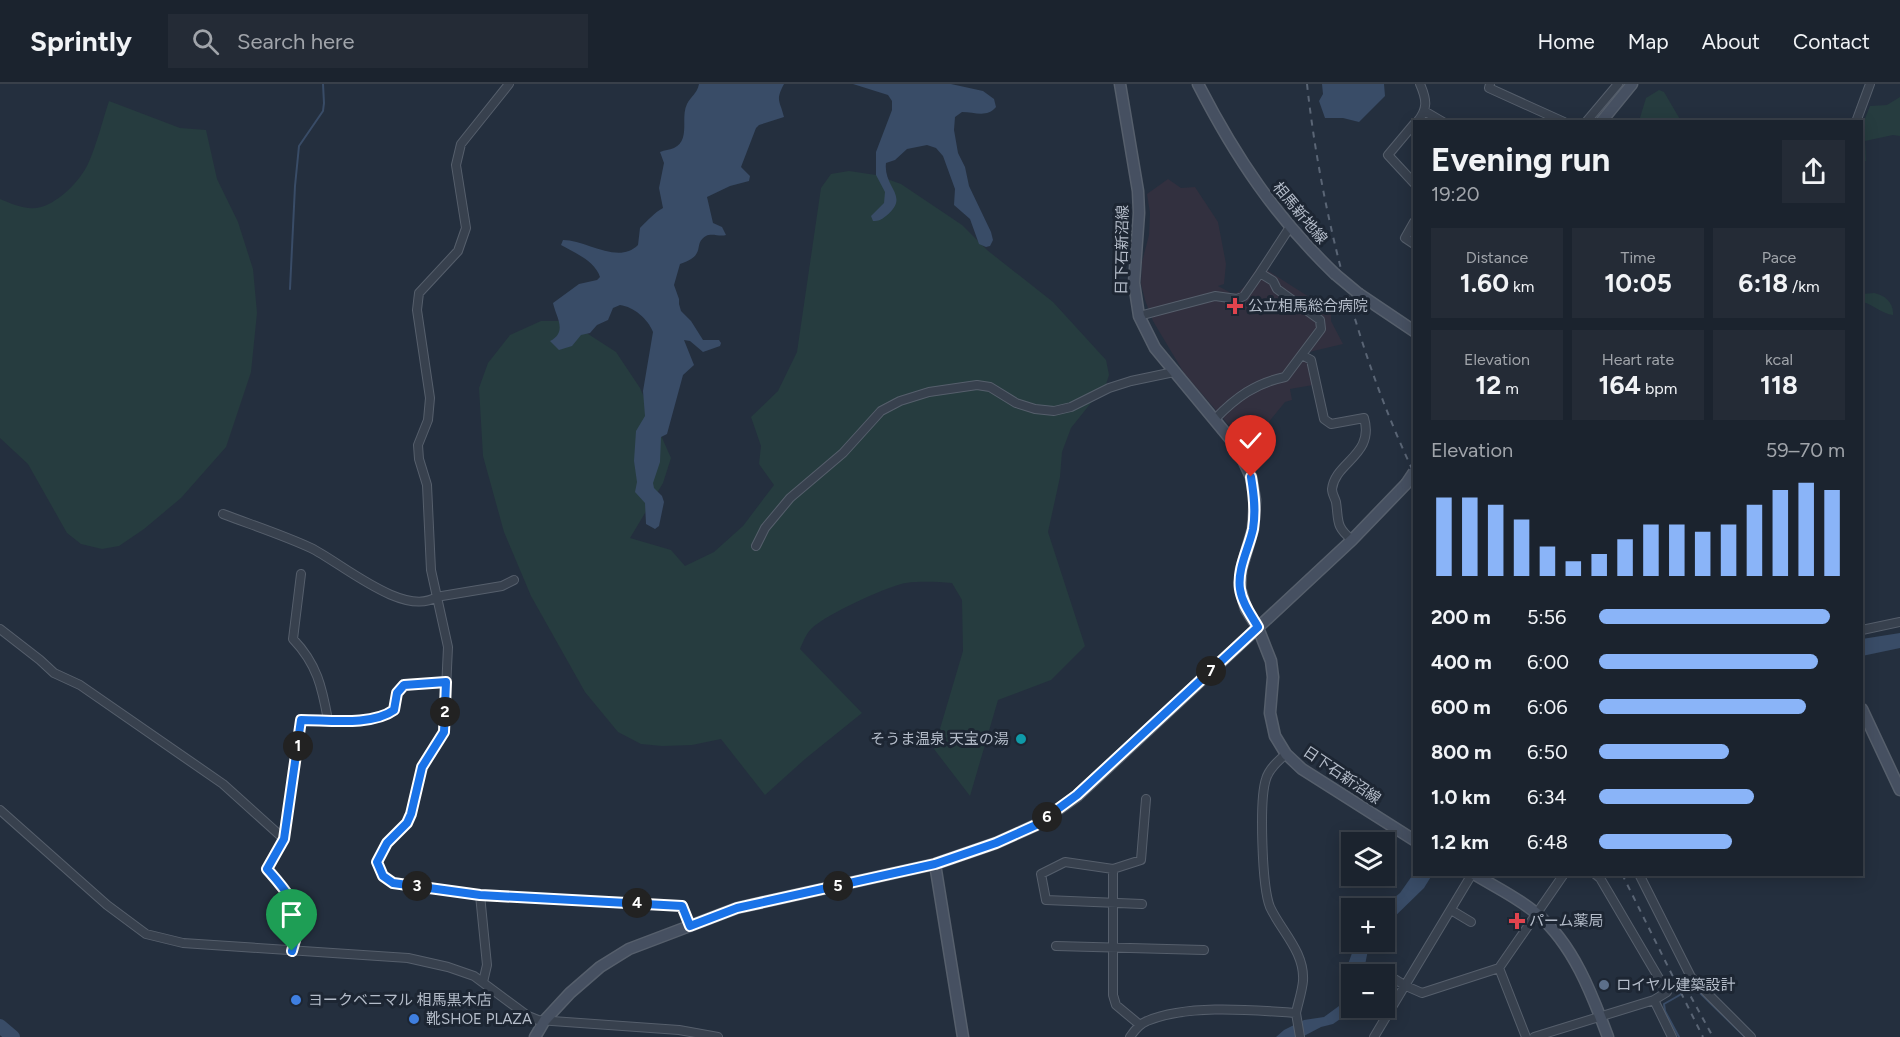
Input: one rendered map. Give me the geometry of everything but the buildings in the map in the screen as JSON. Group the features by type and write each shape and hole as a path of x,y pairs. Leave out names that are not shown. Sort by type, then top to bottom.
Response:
{"main road":[{"name":"日下石新沼線","path":"1120,84 1138,191 1139,213 1134,283 1139,316 1155,348 1237,447 1251,477 1255,500 1253,529 1241,570 1240,588 1246,609 1258,627 1271,661 1273,677 1270,713 1275,736 1286,754 1302,769 1413,839"},
{"name":"相馬新地線","path":"1198,84 1244,167 1290,227 1335,274 1359,294 1413,330"},
{"path":"1603,120 1632,84"},
{"path":"535,1037 545,1020 570,993 600,967 629,950 737,908 935,864 996,843 1036,825 1077,795 1352,540 1406,484 1413,474"},
{"path":"1863,711 1900,790"},
{"path":"935,864 963,1037"},
{"path":"1476,876 1536,913 1561,938 1575,962 1608,1037"}],"street":[{"path":"509,84 461,144 456,165 466,228 458,251 419,293 417,310 430,399 428,420 418,445 419,459 427,485 431,570 448,647 444,732 422,767 407,823 387,843 377,862 383,876 393,883 480,895 682,906 690,926"},
{"path":"1419,120 1426,112 1426,102 1420,84"},
{"path":"1490,84 1489,88 1560,120"},
{"path":"1588,120 1618,84"},
{"path":"1857,120 1870,84"},
{"path":"1426,112 1440,120"},
{"path":"1413,126 1388,155 1413,182"},
{"path":"1413,224 1405,238 1413,243"},
{"path":"1139,316 1215,296 1238,299 1244,296 1290,227"},
{"path":"1215,419 1243,393 1267,381 1285,377 1321,328 1320,320 1276,289 1273,281 1260,273"},
{"path":"1302,355 1311,360 1324,419 1331,424 1364,418 1365,439 1361,448 1332,487 1336,501 1336,518 1352,540"},
{"path":"756,546 765,528 790,498 843,453 881,411 900,400 929,392 977,385 990,387 1016,403 1035,409 1054,411 1071,407 1109,388 1174,372"},
{"path":"224,514 310,548 370,585 402,600 429,601 436,597 502,586 514,580"},
{"path":"301,574 294,639 315,666 328,720"},
{"path":"1863,630 1900,622"},
{"path":"0,629 54,673 80,685 223,784 284,839"},
{"path":"292,951 299,925 294,906 267,869 284,839 301,720 373,720 386,716 394,710 397,693 404,685 446,682"},
{"path":"1286,754 1266,777 1263,795 1264,881 1270,906 1295,948 1302,969 1303,981 1296,1015 1300,1037"},
{"path":"1142,904 1046,900 1041,874 1065,862 1113,869 1141,860 1146,799"},
{"path":"0,810 107,905 146,934 183,943 408,958 448,967 474,976 528,1016 538,1020 679,1030 718,1037"},
{"path":"1113,869 1111,948 1113,995 1116,1005 1140,1025"},
{"path":"1374,1037 1472,876"},
{"path":"1395,979 1422,993 1499,968 1563,876"},
{"path":"1534,1037 1654,1000 1667,992 1598,876"},
{"path":"1640,876 1691,977 1751,1037"},
{"path":"480,895 487,965 483,982"},
{"path":"1451,910 1471,922"},
{"path":"1056,946 1204,950"},
{"path":"1499,968 1526,1037"},
{"path":"1654,1000 1672,1037"},
{"path":"1130,1037 1145,1021 1188,1012 1236,1009 1296,1015"}],"shaded area":[{"name":"公立相馬総合病院","path":"1168,179 1181,188 1195,187 1218,222 1226,264 1224,284 1218,286 1231,293 1237,293 1245,286 1259,265 1331,311 1331,321 1343,344 1309,352 1303,360 1309,362 1313,385 1290,389 1292,400 1285,402 1268,423 1257,417 1239,437 1184,373 1153,321 1145,300 1141,284 1142,262 1149,235 1150,213 1147,194"}],"green space":[{"path":"1659,90 1664,92 1680,120 1639,120 1646,98"},
{"path":"1900,97 1900,136 1893,135 1865,141 1866,161 1863,161 1863,124 1870,106 1887,105"},
{"path":"109,101 180,128 206,130 217,179 238,222 253,269 257,313 251,372 226,447 181,498 144,529 119,546 102,549 81,544 67,533 28,464 0,438 0,199 20,206 36,208 55,201 68,190 88,164"},
{"path":"849,171 876,175 901,184 962,225 987,250 1053,302 1106,360 1109,375 1106,384 1071,428 1062,452 1060,477 1048,532 1085,646 1051,680 998,700 970,796 934,749 963,651 962,600 952,583 918,582 897,585 842,609 809,631 800,649 862,713 765,795 721,739 692,745 662,746 641,744 618,732 585,692 531,596 504,532 483,456 479,388 488,363 510,335 541,321 568,321 616,352 640,388 671,458 663,483 630,538 671,550 685,566 714,552 743,526 774,485 759,464 761,446 751,417 778,391 797,352 821,188 831,174"},
{"path":"1874,293 1888,300 1893,315 1863,302 1863,294"}],"water":[{"path":"699,84 784,84 779,97 784,117 756,128 741,167 750,176 749,181 730,186 707,197 713,223 722,227 726,235 706,236 700,242 694,257 680,264 674,285 681,311 691,321 703,340 719,340 721,343 720,346 703,352 690,341 684,340 694,365 683,375 667,434 661,437 660,462 653,483 664,502 659,526 655,529 646,524 645,503 635,492 637,482 634,461 636,431 645,416 643,391 653,332 640,314 620,305 613,308 608,320 597,325 590,333 581,335 572,346 559,350 550,341 560,329 553,303 579,284 597,280 600,277 594,266 561,245 563,240 612,252 630,251 638,245 640,228 663,208 659,188 664,163 660,152 674,148 682,140 685,110"},
{"path":"853,84 951,84 983,91 994,99 996,107 989,112 980,114 962,112 955,117 954,130 958,153 965,167 969,186 991,232 993,240 990,246 979,244 970,219 954,205 955,189 943,156 936,148 927,145 907,149 895,160 886,163 886,172 896,197 896,203 886,216 873,221 871,216 884,203 885,192 876,175 876,152 892,110 892,101 888,95"},
{"path":"1322,84 1384,84 1385,96 1359,122 1343,118 1325,118 1319,101 1323,94"},
{"path":"1900,633 1900,648 1863,656 1863,639"},
{"path":"1413,874 1431,876 1424,888 1395,916 1394,898"},
{"path":"1352,952 1368,952 1365,964 1348,964"},
{"path":"1341,1003 1342,1018 1333,1024 1321,1027 1302,1037 1276,1037 1284,1030 1304,1020 1324,1017"}],"waterway":[{"path":"290,289 299,146 323,111 323,84"},
{"path":"1679,1037 1665,1011 1664,1004 1692,988 1696,989 1745,1037"},
{"path":"0,1026 13,1037"}],"railway":[{"path":"1307,84 1322,183 1345,283 1376,381 1413,471"},
{"path":"1623,876 1703,1037"},
{"path":"1685,986 1713,1037"}],"place":[{"name":"公立相馬総合病院","path":"1235,306"},
{"name":"そうま温泉 天宝の湯","path":"1021,739"},
{"name":"パーム薬局","path":"1517,921"},
{"name":"ロイヤル建築設計","path":"1604,985"},
{"name":"ヨークベニマル 相馬黒木店","path":"296,1000"},
{"name":"靴SHOE PLAZA","path":"414,1019"}],"route":[{"path":"292,951 299,925 294,906 267,869 284,839 301,720 373,720 386,716 394,710 397,693 404,685 446,682 444,732 422,767 407,823 387,843 377,862 383,876 393,883 480,895 682,906 690,926 737,908 935,864 996,843 1036,825 1077,795 1258,627 1246,609 1240,588 1241,570 1253,529 1255,500 1251,477"}]}
